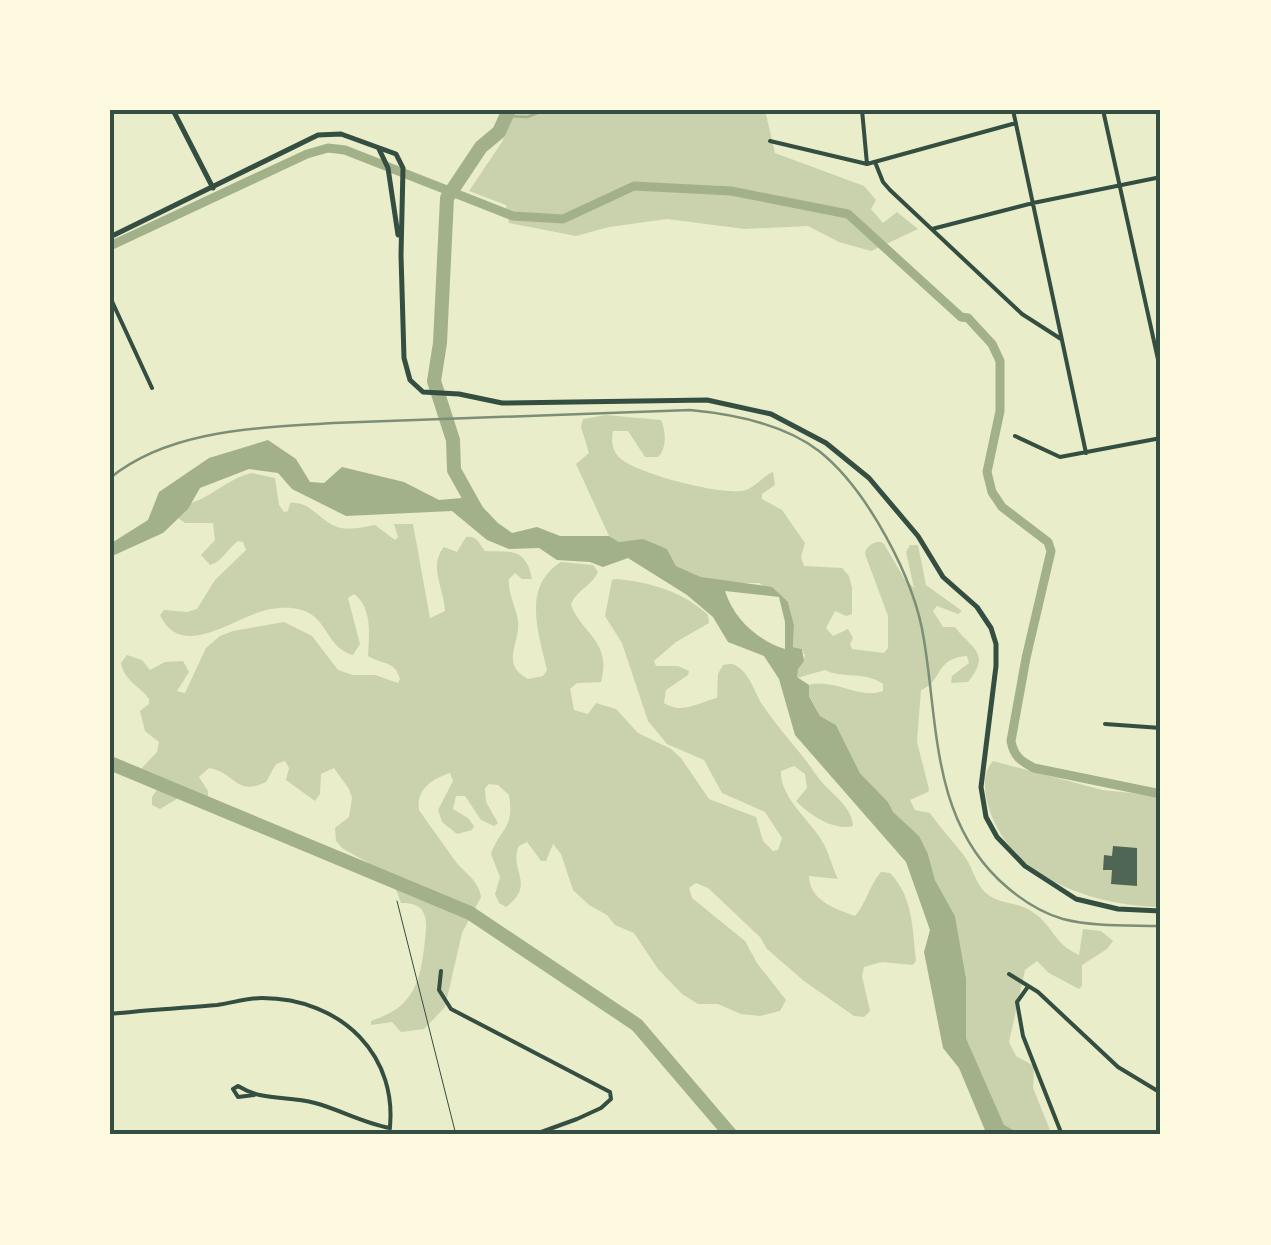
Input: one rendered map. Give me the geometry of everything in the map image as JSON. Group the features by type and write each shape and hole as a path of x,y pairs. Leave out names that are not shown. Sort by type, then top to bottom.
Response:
{"main road":[{"path":"172,110 212,188"},
{"path":"110,237 324,134 340,134 396,154 402,162 406,368 412,384 423,392 502,402 690,398 722,402 771,414 826,443 869,478 918,536 943,577 976,607 991,628 996,666 981,787 986,817 996,837 1025,866 1076,899 1118,909 1161,911"},
{"path":"378,147 390,178 401,255"}],"street":[{"path":"862,110 867,164"},
{"path":"1013,110 1086,453"},
{"path":"1103,110 1161,372"},
{"path":"770,142 867,164 1016,123"},
{"path":"875,162 883,182 1022,314 1056,338 1062,338"},
{"path":"932,229 1161,177"},
{"path":"110,297 152,388"},
{"path":"1015,436 1054,455 1086,453 1161,438"},
{"path":"1105,724 1161,728"},
{"path":"442,970 439,990 450,1009 610,1092 611,1098 601,1108 533,1135"},
{"path":"1009,974 1038,992 1118,1067 1161,1093"},
{"path":"1027,988 1017,1002 1023,1036 1062,1135"},
{"path":"110,1014 264,998 328,1014 376,1053 391,1098 389,1135"},
{"path":"254,1095 308,1101 361,1122 390,1128"}],"path":[{"path":"397,901 456,1135"}],"shaded area":[{"path":"516,110 765,110 775,153 864,186 876,200 871,209 883,223 897,212 918,229 871,251 839,242 808,226 745,229 667,219 576,236 509,223 506,205 469,191 502,142"},
{"path":"606,415 661,420 665,440 658,457 645,457 628,431 613,431 612,439 621,459 661,477 741,491 773,472 775,485 762,494 762,499 782,510 805,543 801,557 804,566 842,568 849,576 852,614 846,616 835,611 826,628 833,636 848,629 853,638 852,649 884,653 888,648 888,616 865,554 875,542 884,544 914,588 906,552 910,545 918,545 926,585 962,611 958,614 937,606 933,611 943,627 955,627 972,645 979,657 978,664 968,682 951,683 952,676 969,663 967,656 949,661 933,682 921,690 917,742 929,789 910,800 915,810 930,813 990,896 1034,913 1079,955 1083,929 1101,931 1113,941 1082,965 1079,989 1049,973 1037,961 1025,970 1009,1042 1016,1056 1034,1066 1033,1088 1052,1135 1022,1135 1004,1126 966,1038 966,978 955,916 935,880 928,854 860,773 836,725 820,716 809,695 809,685 828,684 874,693 883,691 883,684 825,670 797,678 797,669 805,656 802,649 793,647 794,625 788,602 759,583 701,577 676,566 667,549 643,540 619,542 609,536 576,464 589,453 581,427 583,419"},
{"path":"268,440 296,459 310,482 324,483 342,467 404,482 439,500 473,497 512,533 537,527 560,536 609,536 619,542 643,539 667,549 676,566 701,577 772,587 788,602 794,625 793,647 802,649 804,661 797,677 809,685 809,696 820,716 836,725 860,773 919,836 928,854 935,880 955,916 966,978 966,1038 1004,1125 1022,1135 987,1135 959,1068 943,1048 924,952 930,930 906,862 795,735 779,679 764,656 728,642 713,617 687,595 628,558 603,567 557,560 539,548 509,549 487,540 452,511 346,516 292,489 278,473 249,469 200,488 188,509 163,533 110,557 110,544 148,520 159,492 209,458","holes":["725,591 779,597 785,622 785,649 748,627 734,611"]},
{"path":"252,473 275,478 279,505 284,512 290,503 298,503 341,528 375,525 395,540 398,537 394,524 413,524 430,618 445,611 437,570 444,547 457,552 466,537 470,537 485,551 521,556 532,579 522,579 515,573 509,579 518,620 513,660 519,673 528,679 543,676 547,670 537,627 541,584 561,562 593,565 598,572 571,605 599,647 603,668 601,682 577,683 570,689 574,710 588,714 596,703 616,709 638,733 681,758 709,799 756,817 763,841 773,851 778,850 782,838 765,812 722,793 704,760 667,744 648,721 622,643 605,616 612,580 617,579 666,590 699,607 708,615 709,623 676,642 654,661 656,666 678,666 689,671 666,690 664,703 684,708 717,698 718,674 723,665 732,664 742,671 770,716 852,819 853,826 845,827 815,816 796,801 807,788 805,774 794,766 781,771 785,790 822,841 838,879 809,876 814,892 824,902 855,916 881,872 890,873 908,904 916,961 913,965 882,962 864,967 862,976 870,1011 864,1017 854,1016 804,981 708,888 696,883 689,888 692,898 745,941 786,1000 780,1011 760,1016 741,1014 718,1004 698,1004 682,994 658,969 634,933 615,925 573,890 561,854 553,844 546,861 541,861 527,842 519,846 520,891 506,907 499,903 495,894 500,877 491,854 508,822 509,795 498,785 485,788 486,802 498,823 494,826 481,820 465,796 456,796 453,809 474,826 457,834 442,822 438,810 453,781 450,773 427,786 420,796 419,810 473,880 481,897 462,933 445,1007 424,1029 401,1032 392,1022 371,1025 371,1021 397,1008 413,990 422,961 425,917 418,907 401,903 391,876 336,841 335,828 349,817 352,798 334,768 321,774 320,794 315,801 286,780 289,768 285,761 276,764 266,782 248,787 209,768 199,777 208,791 208,799 198,802 180,797 160,809 152,805 152,797 162,782 140,770 157,752 159,742 145,731 140,711 149,699 123,669 121,663 127,655 142,660 150,670 165,662 183,661 189,672 177,691 185,693 206,648 220,636 284,622 312,636 338,670 398,683 400,679 391,666 368,656 367,614 354,594 348,598 360,644 353,655 334,642 315,617 291,608 271,609 196,636 170,629 160,615 164,610 197,609 215,580 246,550 243,542 238,541 210,565 201,555 215,540 213,523 185,523 178,518 187,504"},
{"path":"993,761 1102,790 1161,796 1161,907 1106,900 1079,892 1030,866 1010,847 995,824 985,788 986,774"}],"building":[{"path":"1113,846 1137,848 1137,886 1111,884 1112,870 1103,870 1104,855 1112,856"}],"waterway":[{"path":"478,513 454,470 453,440 434,381 440,343 447,198 481,147 499,132 509,110"},
{"path":"507,116 527,117 546,110"},
{"path":"110,246 307,154 328,148 345,150 513,216 563,219 634,186 731,191 848,214 961,317 968,318 992,344 1000,361 1000,411 987,472 992,492 1002,507 1048,542 1051,551 1026,658 1011,741 1014,751 1034,768 1161,794"},
{"path":"110,763 470,913 637,1025 731,1135"}],"railway":[{"path":"110,478 160,449 187,440 305,425 690,410 774,427 819,451 837,468 871,511 899,563 919,616 936,736 950,798 977,855 1013,892 1054,916 1087,923 1161,926"}]}
